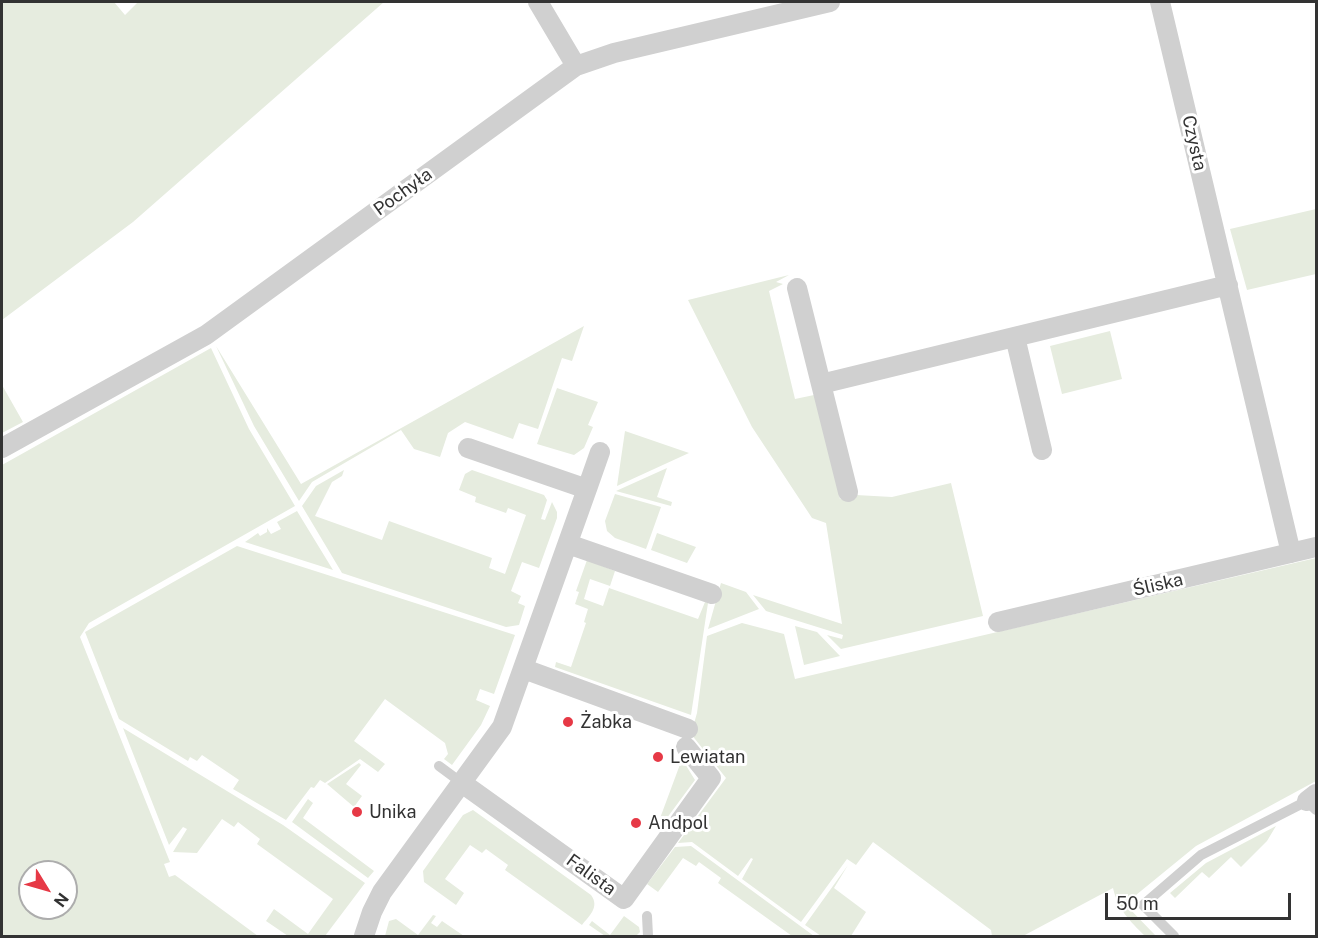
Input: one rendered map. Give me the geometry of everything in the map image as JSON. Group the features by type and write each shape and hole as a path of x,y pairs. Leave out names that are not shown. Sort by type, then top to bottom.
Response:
{"street":[{"path":"538,2 576,66"},
{"name":"Pochyła","path":"2,448 206,335 576,66 614,53 830,2"},
{"name":"Czysta","path":"1160,2 1291,553"},
{"path":"821,384 1228,285"},
{"path":"797,288 848,492"},
{"path":"1015,337 1042,450"},
{"path":"468,448 587,489"},
{"path":"364,936 382,892 502,727 600,452"},
{"path":"568,544 712,594"},
{"name":"Śliska","path":"998,622 1317,547"},
{"name":"Falista","path":"462,783 624,899 711,778 687,738 524,669"}],"lane":[{"path":"439,766 462,783"},
{"path":"1174,936 1143,905 1202,855 1313,802"},
{"path":"647,916 648,936"}],"shaded area":[{"path":"2,2 114,2 125,15 138,2 384,2 133,222 2,320"},
{"path":"1316,209 1316,274 1247,290 1230,229"},
{"path":"789,275 776,282 783,284 769,291 795,399 814,395 840,499 856,495 892,497 951,483 983,616 841,649 827,635 842,639 843,635 766,611 753,595 842,624 826,523 812,518 752,427 688,300"},
{"path":"584,326 572,361 562,358 538,429 519,423 513,439 465,422 448,433 440,457 414,449 401,430 312,482 299,501 254,426 216,346 301,484"},
{"path":"1110,331 1122,379 1062,394 1050,346"},
{"path":"211,348 249,429 295,506 89,623 80,637 170,862 164,864 169,877 175,875 258,936 2,936 2,465"},
{"path":"2,385 23,422 2,433"},
{"path":"557,388 598,402 588,425 593,427 584,448 574,455 537,444"},
{"path":"625,431 689,453 617,486"},
{"path":"667,468 657,497 672,502 671,506 616,491"},
{"path":"344,470 342,476 332,482 315,516 382,540 389,521 492,558 489,568 505,574 526,515 508,508 506,513 475,502 476,497 459,490 465,474 472,470 544,495 547,500 541,519 545,520 552,502 557,518 539,568 522,562 511,591 521,596 518,603 525,606 519,625 506,627 342,573 302,506 316,486"},
{"path":"615,494 661,507 646,549 615,538 607,531 605,521"},
{"path":"297,511 333,570 245,542 258,533 260,536 267,532 267,528 271,534 281,529 277,522"},
{"path":"657,533 696,547 687,563 651,550"},
{"path":"237,546 515,635 494,694 480,689 476,700 490,706 481,725 452,765 444,759 448,754 445,743 385,699 354,741 385,764 378,772 360,759 325,783 320,780 314,788 311,787 286,820 233,789 239,780 202,755 197,761 190,757 188,761 119,719 85,632"},
{"path":"1316,558 1316,781 1196,846 1125,904 1156,936 1145,936 1130,920 1121,909 1113,888 1023,936 992,936 991,930 873,842 856,865 847,859 801,922 742,879 753,859 751,858 738,876 692,842 678,843 726,778 691,734 697,713 707,636 742,623 784,634 795,679"},
{"path":"587,560 615,571 610,586 590,579 584,599 603,606 609,588 698,619 705,602 708,603 691,715 555,667 556,662 571,667 586,623 584,622 588,609 575,604 579,592 576,591"},
{"path":"721,583 746,592 759,609 708,629"},
{"path":"795,626 817,632 840,656 804,665"},
{"path":"123,728 283,825 365,883 325,936 288,936 266,921 274,909 308,934 333,899 257,844 260,839 238,822 234,827 222,819 197,853 173,852 187,829 183,827 169,845"},
{"path":"682,759 695,780 661,826 656,829"},
{"path":"359,763 361,765 346,784 362,796 354,807 327,784"},
{"path":"308,799 313,803 303,818 374,871 368,878 292,822"},
{"path":"473,810 591,895 594,907 582,925 505,870 508,865 486,849 482,853 470,845 445,879 464,893 456,905 424,882 423,871 463,815"},
{"path":"1276,826 1267,841 1241,867 1231,857 1209,878 1202,872 1175,898 1170,893 1206,863"},
{"path":"691,846 814,936 792,936 718,883 721,878 699,862 696,866 683,858 658,892 647,884 675,847"},
{"path":"848,865 834,888 866,912 851,936 821,936 805,925"},
{"path":"433,915 436,916 431,923 437,927 442,921 464,936 385,936 389,921 396,919 418,935"},
{"path":"624,916 639,927 640,932 636,936 605,936 589,925 592,921 610,935"}],"place":[{"name":"Żabka","path":"568,722"},
{"name":"Lewiatan","path":"658,757"},
{"name":"Unika","path":"357,812"},
{"name":"Andpol","path":"636,823"}]}
